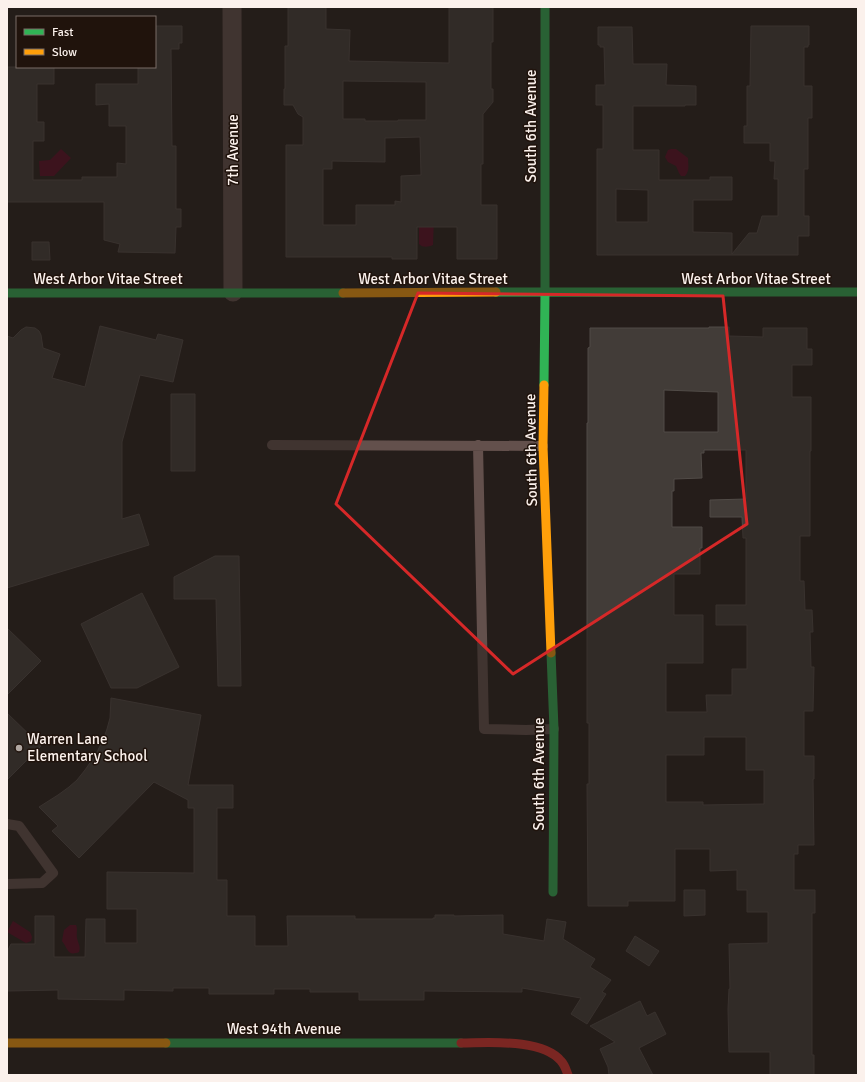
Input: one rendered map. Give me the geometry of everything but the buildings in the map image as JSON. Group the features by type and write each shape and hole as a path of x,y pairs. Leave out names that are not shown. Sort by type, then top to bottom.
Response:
{"street":[{"name":"7th Avenue","path":"232,7 233,292"},
{"name":"South 6th Avenue","path":"545,7 545,293 543,446 554,729 553,892"},
{"name":"West Arbor Vitae Street","path":"7,293 858,292"},
{"name":"West 94th Avenue","path":"7,1043 514,1043 538,1048 558,1057 566,1068 568,1075"}],"lane":[{"path":"272,445 543,446"},
{"path":"478,445 484,729 554,729"},
{"path":"7,824 19,826 53,873 42,884 7,884"}],"highlighted area":[{"path":"418,293 723,296 747,524 513,674 336,504"}],"shaded area":[{"path":"61,149 71,158 54,176 40,176 39,161 50,160"},
{"path":"676,149 688,158 688,170 685,176 681,176 676,166 668,162 665,157 668,150"},
{"path":"419,215 434,216 433,245 426,247 419,244"},
{"path":"13,921 30,932 32,937 31,941 26,943 7,932"},
{"path":"70,925 76,925 77,927 77,938 80,948 79,952 70,953 62,941 64,930"}],"traffic: fast":[{"path":"544,385 545,7"},
{"path":"496,292 858,292"},
{"path":"7,293 343,293"},
{"path":"551,653 554,729 553,892"},
{"path":"166,1043 461,1043"}],"traffic: slow":[{"path":"343,293 496,292"},
{"path":"544,385 543,446 551,653"},
{"path":"7,1043 166,1043"}],"traffic: jam":[{"path":"461,1043 514,1043 541,1048 561,1061 568,1075"}],"place":[{"name":"Warren Lane Elementary School","path":"19,748"}]}
